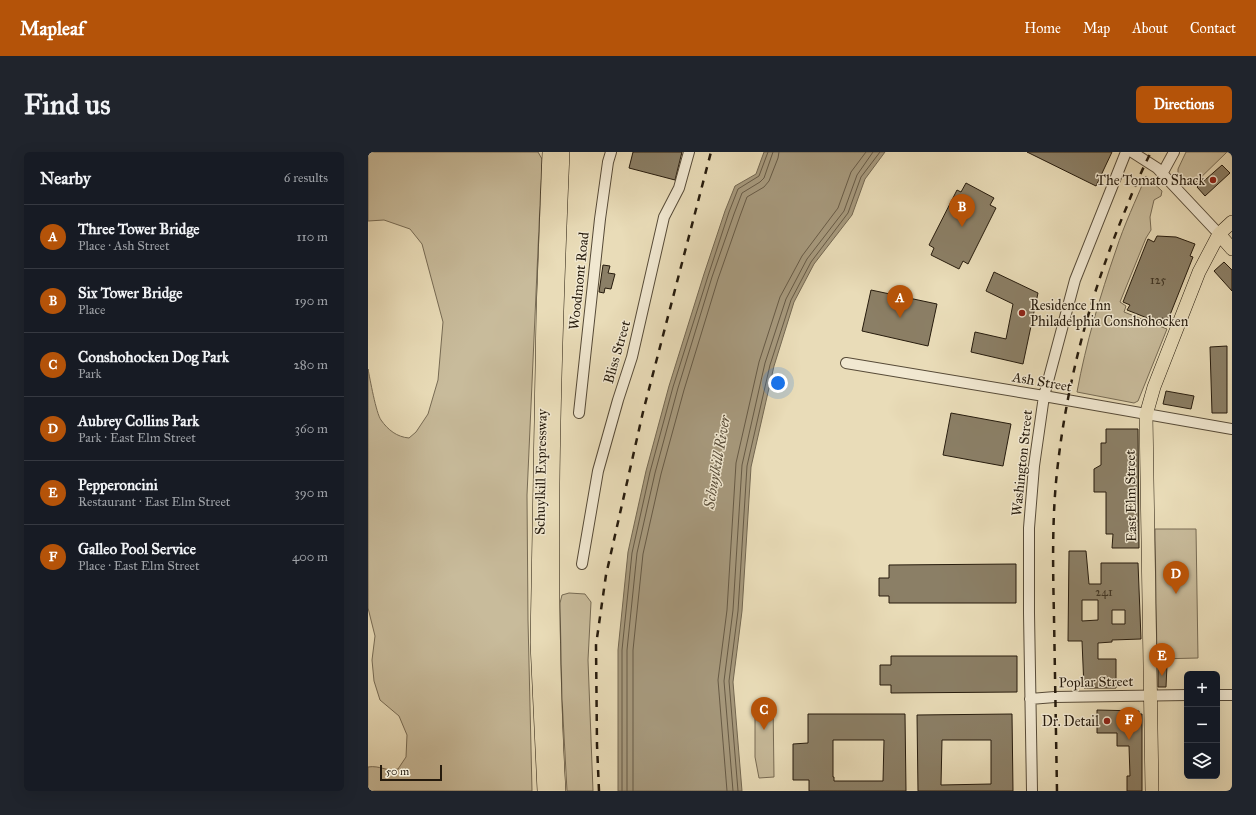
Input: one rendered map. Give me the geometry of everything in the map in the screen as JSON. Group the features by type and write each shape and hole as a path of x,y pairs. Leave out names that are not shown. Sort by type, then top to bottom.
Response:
{"highway":[{"name":"Schuylkill Expressway","path":"546,791 538,643 544,335 550,152"},
{"name":"Schuylkill Expressway","path":"558,791 554,711 551,582 555,314 562,152"}],"main road":[{"name":"East Elm Street","path":"1152,791 1146,415 1154,387 1200,272 1219,234 1232,222"},
{"path":"1219,234 1232,249"}],"street":[{"name":"Woodmont Road","path":"579,413 602,205 608,162 611,152"},
{"name":"Bliss Street","path":"582,564 598,471 632,357 664,217 679,188 689,152"},
{"name":"Washington Street","path":"1032,791 1029,528 1034,466 1044,396 1075,280 1126,152"},
{"path":"1132,152 1157,168 1219,234"},
{"path":"1162,174 1174,152"},
{"name":"Ash Street","path":"846,363 1232,429"},
{"name":"Poplar Street","path":"1030,699 1055,697 1184,695"},
{"path":"1220,695 1232,695"}],"shaded area":[{"path":"368,152 538,152 542,159 527,495 532,791 368,791 368,767 390,770 398,769 406,757 407,735 399,716 380,700 374,681 372,660 375,636 368,608 368,369 375,403 381,420 393,432 409,438 416,432 428,414 438,380 443,322 422,244 410,229 384,220 368,221"},
{"path":"1186,152 1227,152 1192,186 1178,174 1178,169"},
{"path":"1146,176 1162,191 1161,196 1154,200 1150,217 1151,230 1146,238 1120,302 1126,306 1124,312 1167,329 1138,401 1134,403 1077,392 1089,338 1104,285 1123,231"},
{"path":"1155,529 1196,529 1198,658 1157,659"},
{"path":"569,593 585,594 591,602 588,660 593,791 567,791 562,698 560,603 562,595"},
{"path":"755,702 773,702 774,777 759,778 755,757"}],"water":[{"name":"Schuylkill River","path":"764,152 885,152 865,179 852,215 814,264 794,302 774,366 751,467 742,611 733,682 742,791 618,791 618,650 628,552 646,471 669,386 725,211 735,186 756,174"}],"building":[{"path":"633,152 682,152 675,180 629,168"},
{"path":"1027,152 1112,152 1096,186"},
{"name":"The Tomato Shack","path":"1222,165 1230,173 1205,196 1197,187"},
{"path":"966,183 994,198 990,205 996,208 968,264 963,261 959,269 931,255 934,248 929,245 957,190 961,192"},
{"path":"1157,236 1176,237 1195,244 1190,256 1193,257 1168,320 1162,318 1160,323 1127,310 1130,305 1123,302 1148,239 1154,242"},
{"path":"1224,262 1232,270 1232,291 1214,271"},
{"path":"603,265 610,266 608,273 615,274 611,289 605,288 604,293 599,292"},
{"name":"Residence Inn Philadelphia Conshohocken","path":"994,272 1038,293 1023,364 971,352 975,332 1006,339 1013,304 986,291"},
{"path":"871,290 937,304 928,346 862,331"},
{"path":"1227,346 1227,413 1212,413 1210,347"},
{"path":"1166,391 1194,396 1191,409 1163,404"},
{"path":"951,413 1011,424 1003,466 943,455"},
{"path":"1106,429 1138,429 1139,548 1112,548 1113,534 1106,534 1106,492 1094,492 1094,469 1101,465 1101,443 1106,443"},
{"path":"1069,551 1086,551 1089,584 1101,584 1101,563 1138,563 1141,639 1112,640 1112,642 1098,643 1098,659 1116,659 1116,688 1084,688 1082,641 1068,641","holes":["1082,600 1098,600 1098,620 1082,621","1112,610 1125,610 1125,624 1112,624"]},
{"path":"1016,564 1016,603 889,603 889,596 879,596 879,578 889,578 889,565"},
{"path":"891,656 1017,656 1017,692 891,693 891,685 880,685 880,665 891,665"},
{"path":"1158,665 1167,665 1166,687 1158,687"},
{"path":"1097,710 1139,711 1139,714 1142,714 1142,791 1127,791 1127,776 1130,776 1129,746 1117,746 1117,733 1097,733"},
{"path":"808,714 905,714 906,791 809,791 809,780 793,780 793,744 808,743","holes":["833,740 884,740 883,781 834,781"]},
{"path":"1012,714 1013,791 918,791 917,715","holes":["942,740 991,740 991,784 941,785"]}],"railway":[{"path":"599,791 596,645 606,575 643,412 711,152"},
{"path":"1057,791 1053,550 1056,482 1060,446 1073,376 1091,307 1114,239 1135,186 1151,152"}],"place":[{"name":"The Tomato Shack","path":"1213,180"},
{"name":"Six Tower Bridge","path":"962,227"},
{"name":"Residence Inn Philadelphia Conshohocken","path":"1022,313"},
{"name":"Three Tower Bridge","path":"900,318"},
{"name":"Aubrey Collins Park","path":"1176,594"},
{"name":"Pepperoncini","path":"1162,676"},
{"name":"Dr. Detail","path":"1107,721"},
{"name":"Conshohocken Dog Park","path":"764,730"},
{"name":"Galleo Pool Service","path":"1129,740"}]}
